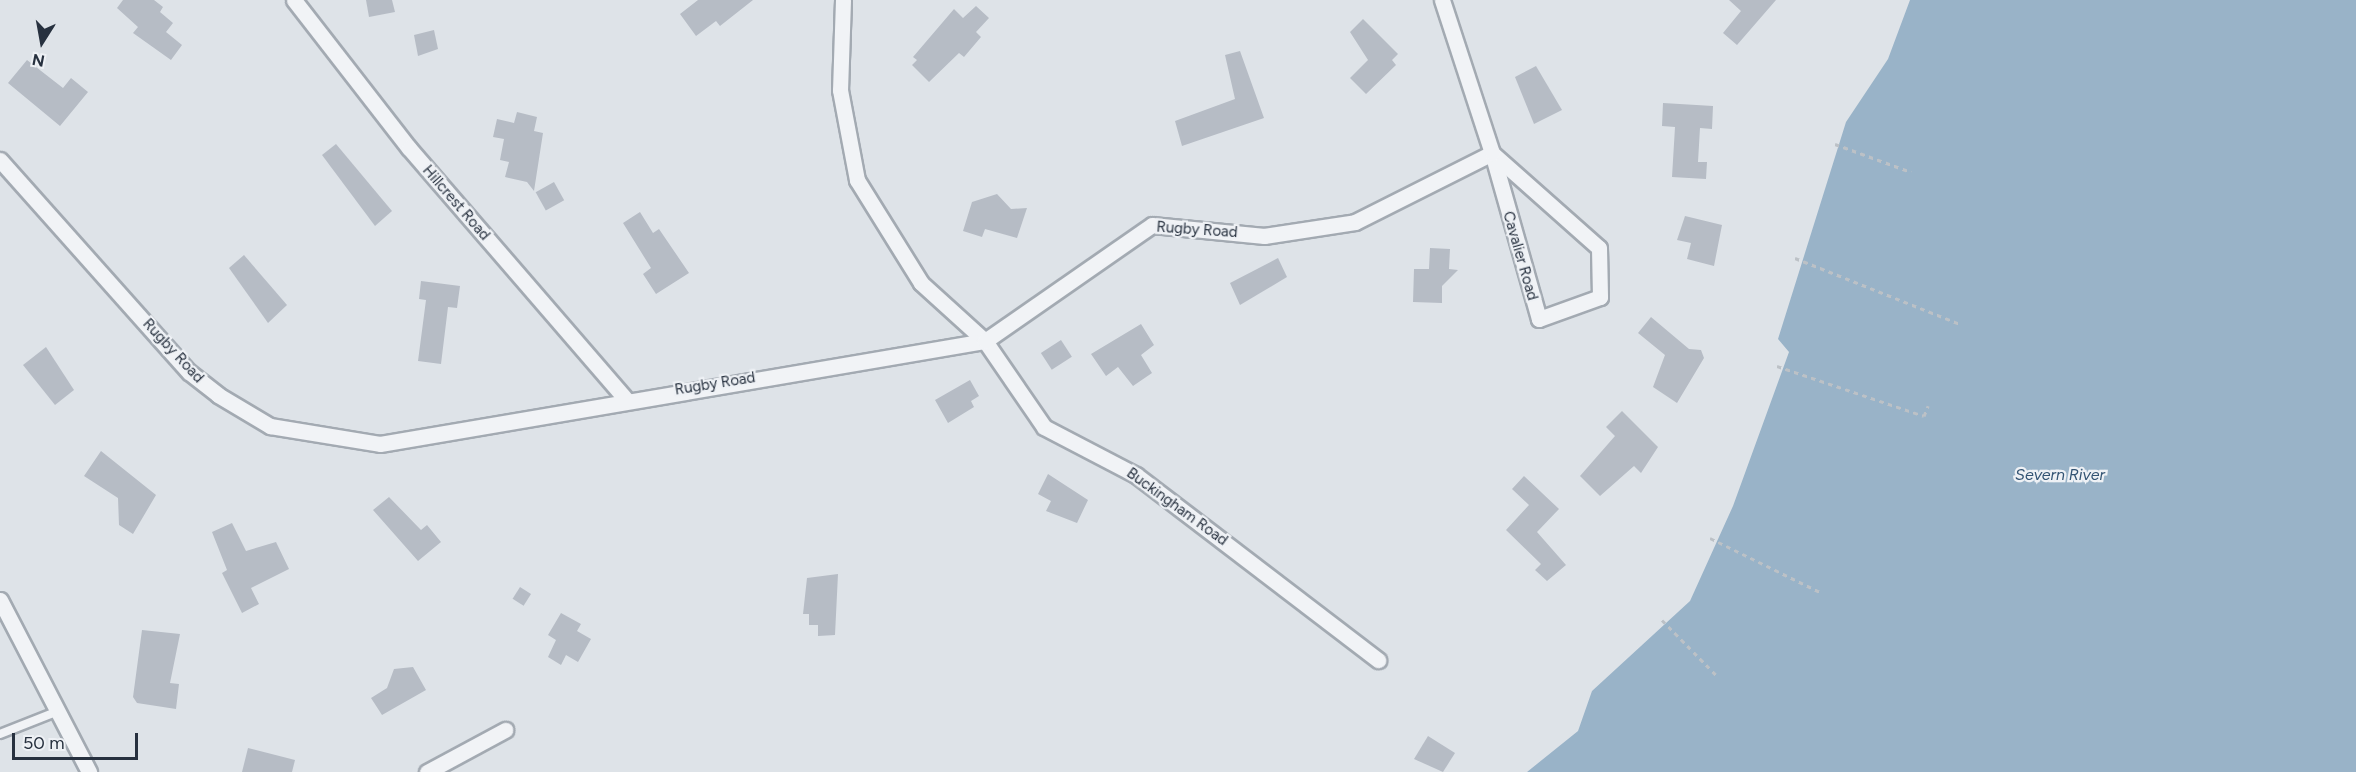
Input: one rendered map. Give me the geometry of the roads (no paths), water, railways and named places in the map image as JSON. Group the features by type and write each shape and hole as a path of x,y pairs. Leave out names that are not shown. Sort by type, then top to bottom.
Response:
{"street":[{"name":"Hillcrest Road","path":"294,0 410,148 626,399"},
{"name":"Buckingham Road","path":"843,0 840,90 858,180 921,283 984,341 1044,427 1136,475 1378,660"},
{"name":"Cavalier Road","path":"1442,0 1492,153 1539,319 1600,297 1599,248 1492,153"},
{"name":"Rugby Road","path":"0,160 189,372 270,426 380,444 626,399 984,341 1152,225 1264,236 1355,222 1492,153"},
{"path":"0,600 89,772"},
{"path":"427,772 505,730"}],"lane":[{"path":"1497,172 1513,171"},
{"path":"0,734 58,711"}],"water":[{"name":"Severn River","path":"1910,0 2356,0 2356,772 1527,772 1578,731 1592,691 1690,601 1733,506 1789,352 1778,339 1846,122 1888,59"}]}
